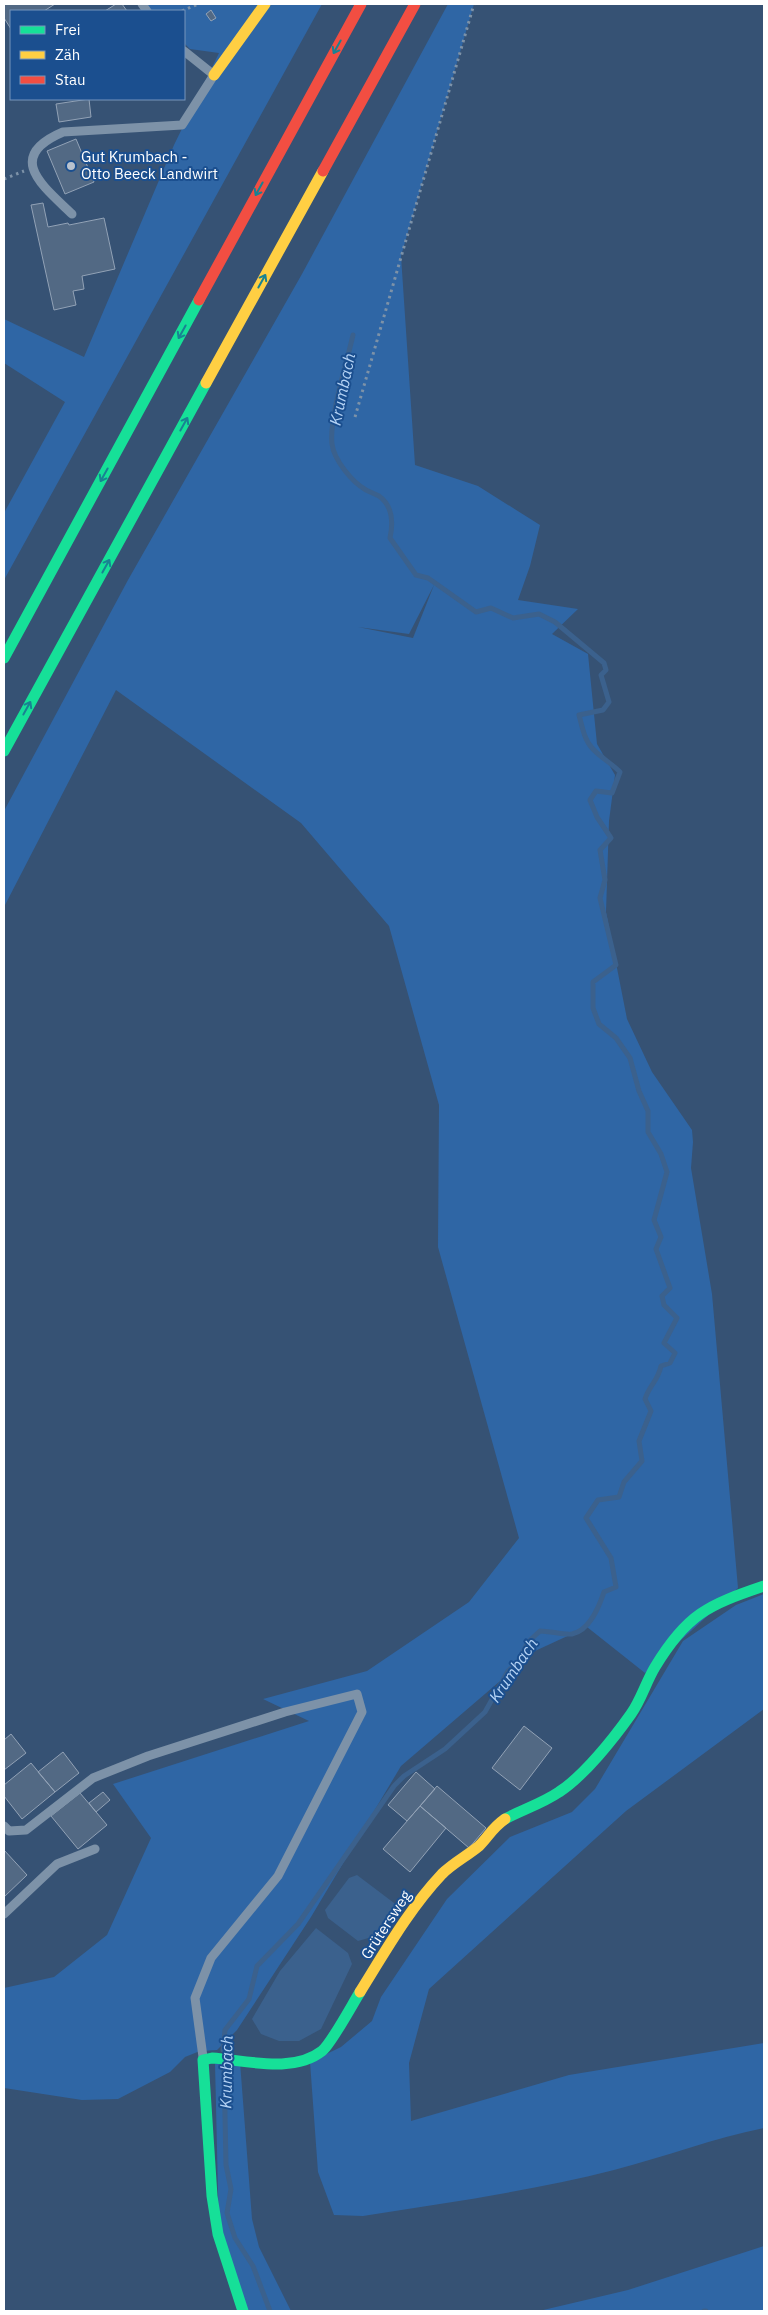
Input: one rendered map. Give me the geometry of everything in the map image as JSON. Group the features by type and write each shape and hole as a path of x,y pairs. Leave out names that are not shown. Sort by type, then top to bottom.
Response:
{"main road":[{"path":"214,76 265,4"},
{"path":"4,658 361,4"},
{"path":"4,751 415,4"},
{"name":"Grütersweg","path":"208,2059 234,2059 294,2064 308,2060 324,2050 415,1905 444,1872 483,1842 492,1828 559,1792 581,1774 632,1713 655,1667 682,1628 704,1610 720,1601 764,1586"},
{"path":"208,2059 212,2196 218,2234 243,2311"}],"lane":[{"path":"72,214 36,177 32,168 34,154 51,137 63,132 182,125 214,76 185,52"},
{"path":"4,1826 9,1831 26,1830 93,1778 148,1756 285,1712 357,1694 362,1712 278,1876 211,1958 195,1998 208,2059"},
{"path":"4,1914 56,1864 95,1849"}],"path":[{"path":"184,10 198,4"},
{"path":"355,417 474,4"},
{"path":"4,179 32,168"}],"shaded area":[{"path":"146,4 322,4 4,580 4,513 65,402 4,363 4,319 84,357 174,145 219,53 190,49 185,44 185,10 150,10"},
{"path":"448,4 474,4 401,256 415,465 478,486 540,525 530,566 518,600 578,609 552,634 588,654 597,744 615,775 609,821 606,912 627,1019 652,1072 692,1130 691,1168 712,1294 738,1588 645,1673 587,1627 535,1651 401,1766 311,1917 237,2030 217,2050 200,2051 185,2057 170,2072 118,2099 82,2100 4,2088 4,1988 54,1977 107,1935 151,1838 113,1784 309,1721 263,1699 367,1671 469,1602 519,1538 438,1247 439,1105 389,926 301,823 116,690 4,907 4,811 128,580 302,274","holes":["434,585 413,638 358,627 409,634"]},
{"path":"764,1594 764,1709 626,1811 429,1989 409,2063 411,2121 569,2075 764,2043 764,2128 726,2137 614,2170 552,2184 363,2216 334,2215 318,2172 310,2062 341,2047 372,2021 381,1997 447,1899 510,1837 572,1812 595,1789 683,1641 736,1605"},
{"path":"357,1875 398,1906 372,1937 358,1941 328,1918 325,1910 349,1878"},
{"path":"316,1928 348,1953 352,1964 321,2029 299,2041 279,2041 261,2034 252,2019 280,1971"},
{"path":"240,2062 252,2219 259,2247 291,2311 245,2311 219,2234 215,2063"},
{"path":"764,2246 764,2311 539,2311 628,2290"}],"building":[{"path":"4,4 55,4 46,10 10,10 10,27 4,18"},
{"path":"116,4 122,4 126,10 107,10"},
{"path":"211,10 216,18 211,21 206,14"},
{"path":"89,100 91,117 59,122 56,104"},
{"name":"Gut Krumbach - Otto Beeck Landwirt","path":"76,139 94,182 65,194 47,151"},
{"path":"43,203 48,227 104,218 115,269 82,276 84,289 73,291 76,305 54,310 31,205"},
{"path":"524,1726 552,1748 520,1790 492,1768"},
{"path":"11,1734 26,1753 4,1770 4,1740"},
{"path":"63,1752 79,1773 55,1792 38,1772"},
{"path":"31,1763 55,1792 22,1819 4,1796 4,1785"},
{"path":"416,1772 435,1789 407,1821 388,1805"},
{"path":"437,1786 486,1828 469,1848 420,1806"},
{"path":"103,1792 110,1800 96,1812 89,1803"},
{"path":"80,1793 107,1825 78,1849 51,1816"},
{"path":"420,1806 446,1828 410,1872 383,1849"},
{"path":"4,1850 27,1875 4,1897"}],"waterway":[{"name":"Krumbach","path":"223,2050 225,2030 249,1999 257,1966 298,1924 394,1786 404,1776 445,1749 485,1712 508,1671 518,1662 528,1642 540,1631 568,1634 578,1632 593,1617 604,1592 616,1587 611,1558 586,1518 598,1500 619,1497 624,1482 642,1461 639,1441 651,1411 645,1399 661,1366 670,1363 675,1353 664,1343 677,1318 664,1305 662,1296 670,1288 656,1249 661,1237 654,1220 667,1172 661,1154 648,1132 648,1111 639,1091 630,1058 616,1038 599,1024 593,1008 593,982 616,965 600,898 605,880 600,850 611,838 597,817 590,800 596,791 612,793 620,772 589,744 579,715 603,710 609,702 601,675 606,670 604,663 555,622 539,614 513,618 491,608 476,612 428,578 416,575 390,538 392,521 384,500 366,490 350,476 333,450 333,420 353,335"},
{"name":"Krumbach","path":"224,2066 226,2165 231,2189 227,2213 235,2238 253,2266 270,2311"}],"traffic: fast":[{"path":"4,658 199,300"},
{"path":"4,751 206,383"},
{"path":"505,1819 553,1796 569,1785 588,1767 631,1714 655,1667 667,1649 689,1623 713,1606 764,1586"},
{"path":"243,2311 218,2234 212,2196 203,2060 212,2058 283,2064 310,2058 326,2047 360,1992"}],"traffic: slow":[{"path":"214,75 265,4"},
{"path":"206,383 323,171"},
{"path":"360,1992 398,1931 430,1887 446,1870 479,1846 505,1819"}],"traffic: jam":[{"path":"199,300 361,4"},
{"path":"323,171 415,4"}],"place":[{"name":"Gut Krumbach - Otto Beeck Landwirt","path":"71,166"}]}
